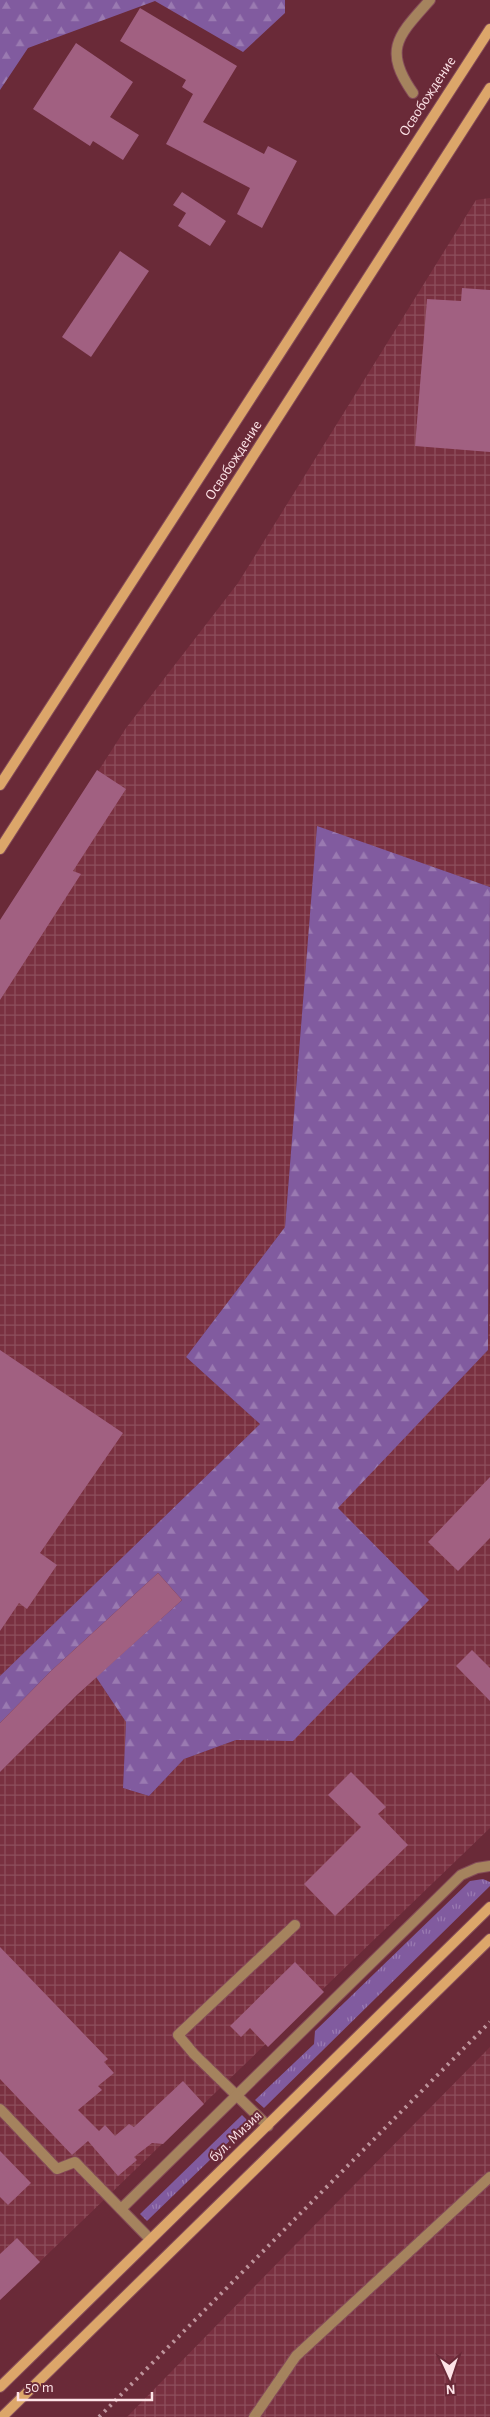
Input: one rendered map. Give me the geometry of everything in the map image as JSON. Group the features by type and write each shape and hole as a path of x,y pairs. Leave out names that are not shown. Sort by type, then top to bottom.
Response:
{"street":[{"path":"413,93 399,72 396,53 406,27 430,0"},
{"name":"Освобождение","path":"0,785 490,29"},
{"name":"Освобождение","path":"0,849 490,88"},
{"path":"121,2210 461,1875 477,1868 490,1866"},
{"name":"бул. Мизия","path":"0,2386 149,2238 268,2126 490,1907"},
{"path":"268,2126 194,2054 178,2035 295,1925"},
{"path":"2,2417 490,1939"},
{"path":"0,2109 57,2169 74,2162 149,2238"},
{"path":"254,2417 296,2356 490,2178"}],"shaded area":[{"path":"490,198 490,887 317,827 285,1227 186,1357 260,1424 0,1676 0,923 126,728 238,583 476,200"},
{"path":"490,1302 490,1828 0,2300 0,1772 96,1677 126,1722 123,1788 149,1796 184,1759 236,1740 293,1741 337,1508 488,1350"},
{"path":"490,2047 490,2417 127,2417 298,2242"}],"green space":[{"path":"0,0 285,0 285,13 243,52 155,1 28,48 0,90"},
{"path":"317,826 490,887 488,1350 338,1508 429,1600 293,1741 236,1740 184,1759 149,1796 123,1788 126,1722 96,1677 182,1600 158,1573 51,1671 0,1723 0,1676 260,1424 186,1357 285,1227"},
{"path":"483,1879 490,1882 490,1886 264,2108 255,2100 314,2044 315,2031 470,1881"},
{"path":"242,2115 249,2122 147,2221 140,2214"}],"building":[{"path":"140,8 237,66 203,122 264,154 268,146 297,161 262,228 237,214 250,188 166,144 193,94 182,87 186,80 120,41"},
{"path":"76,43 133,82 110,117 139,135 123,160 93,141 90,146 33,109"},
{"path":"182,192 226,221 210,246 178,226 186,213 173,205"},
{"path":"120,251 149,271 91,357 62,337"},
{"path":"462,288 490,290 490,452 415,446 427,299 461,301"},
{"path":"97,770 126,789 73,871 81,874 0,1000 0,920"},
{"path":"0,1350 123,1433 40,1553 57,1565 27,1609 19,1603 0,1631"},
{"path":"490,1477 490,1538 458,1571 428,1542"},
{"path":"158,1573 182,1600 78,1694 0,1772 0,1723 51,1671"},
{"path":"472,1650 490,1668 490,1701 456,1666"},
{"path":"351,1772 386,1807 378,1814 408,1845 335,1916 304,1884 361,1827 328,1795"},
{"path":"0,1947 108,2059 104,2062 114,2073 98,2086 102,2090 78,2110 99,2131 105,2125 115,2136 129,2124 134,2127 183,2081 204,2104 163,2144 152,2143 134,2157 137,2160 118,2176 88,2141 72,2155 0,2079"},
{"path":"295,1962 324,1992 268,2047 250,2028 241,2037 230,2026"},
{"path":"0,2151 31,2183 8,2205 0,2197"},
{"path":"17,2238 40,2262 0,2300 0,2254"}],"railway":[{"path":"99,2417 490,2022"}]}
